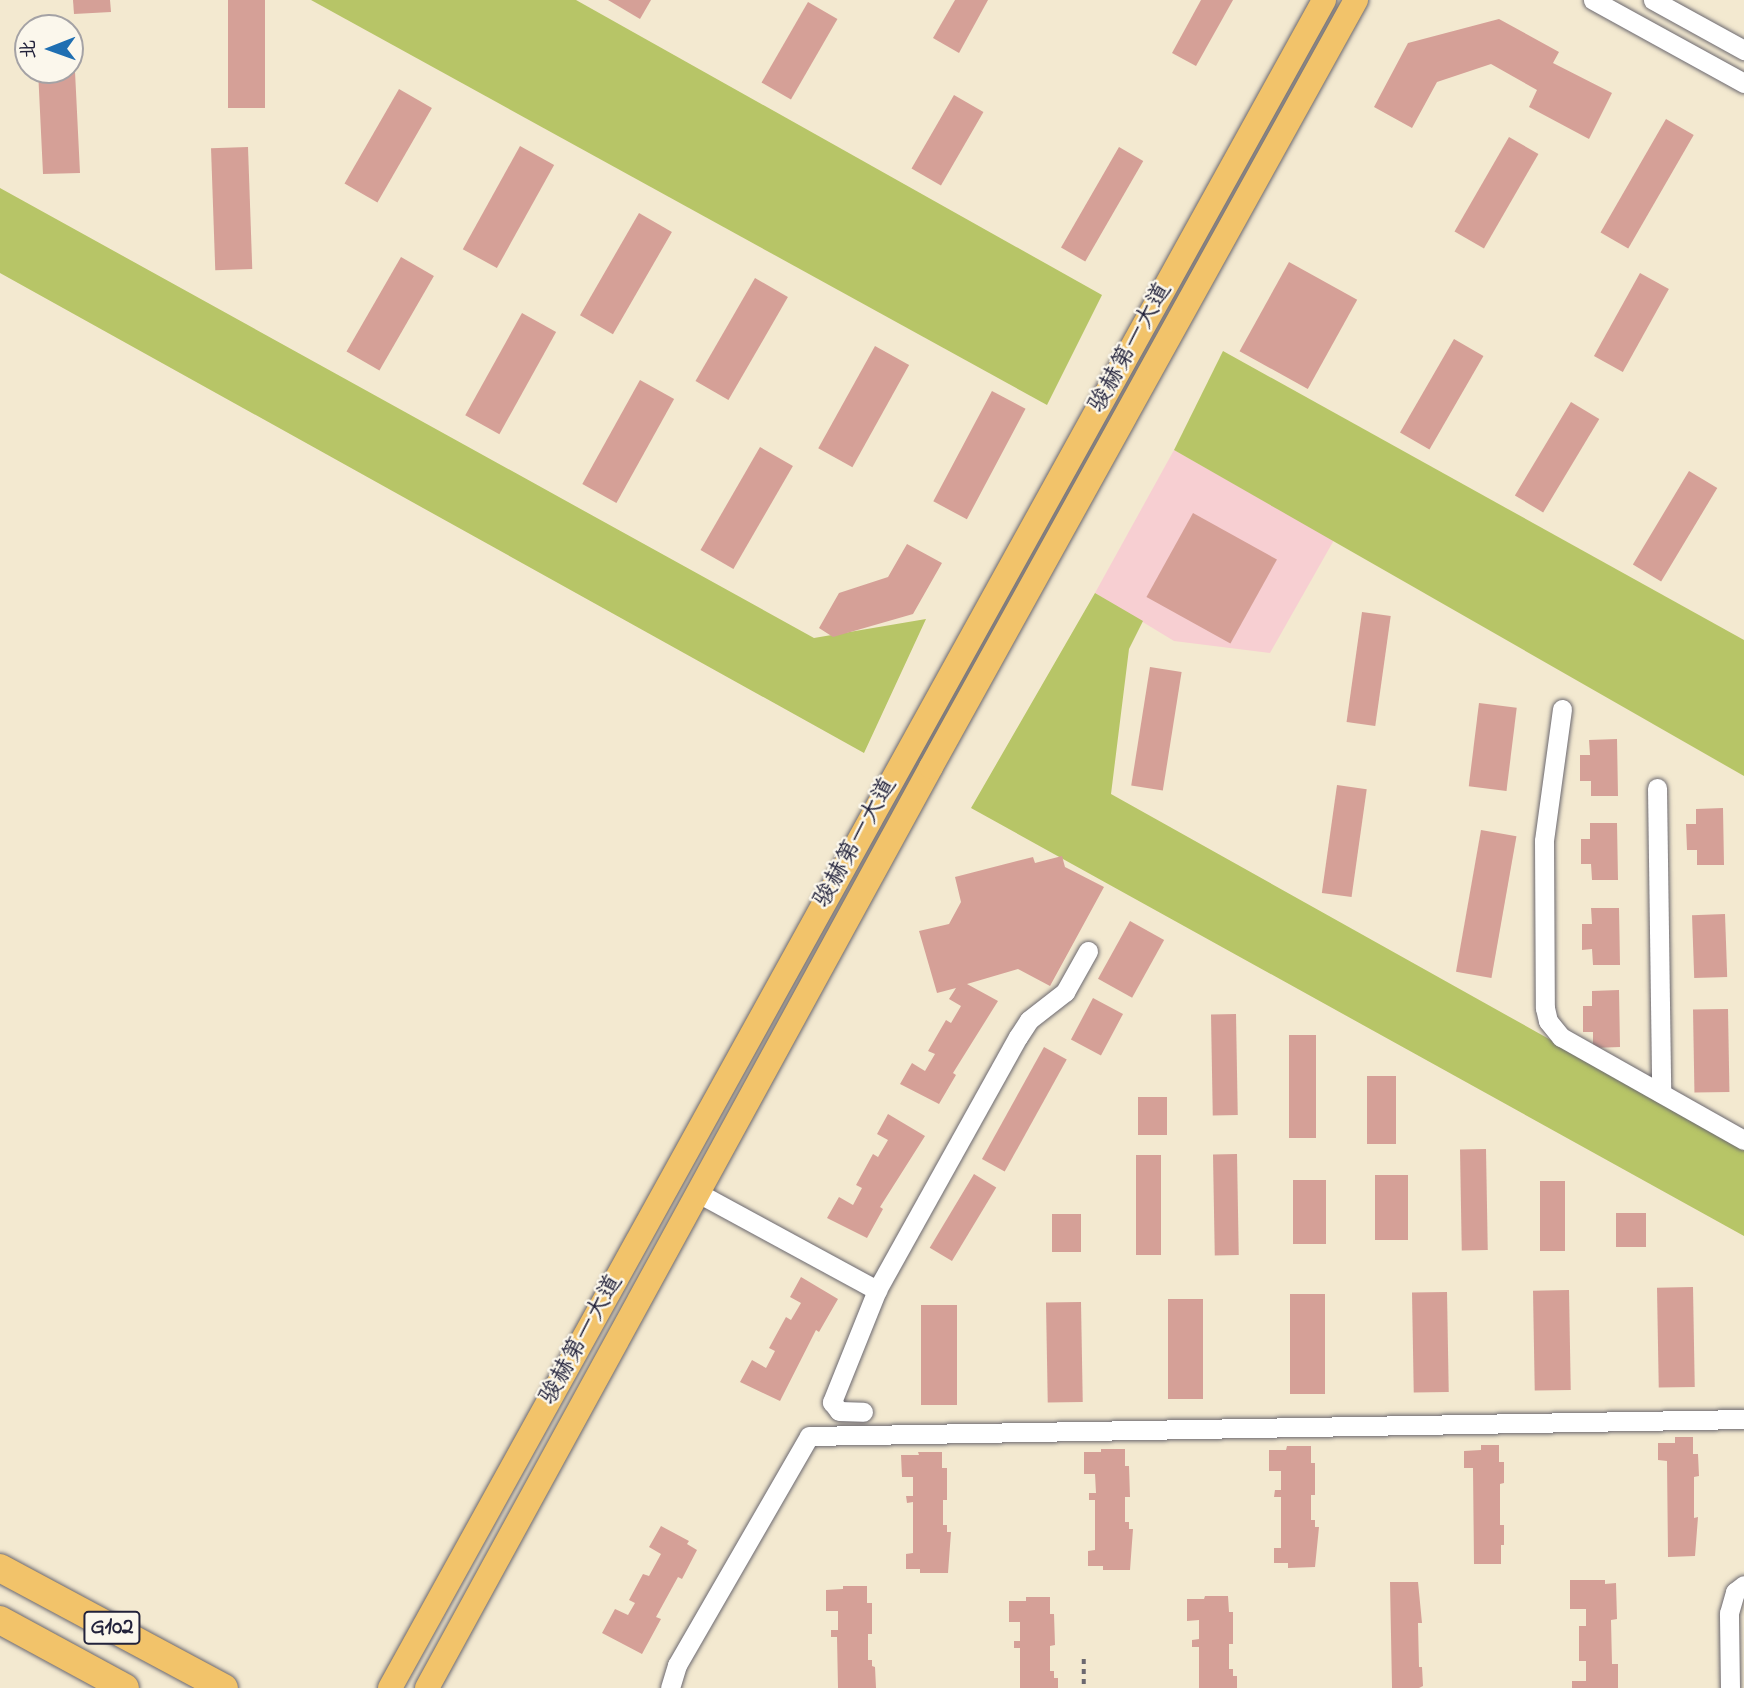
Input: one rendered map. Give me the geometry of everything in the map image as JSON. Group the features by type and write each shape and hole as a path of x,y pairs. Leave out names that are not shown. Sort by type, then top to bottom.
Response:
{"highway":[{"name":"G102","path":"0,1568 223,1688"},
{"name":"G102","path":"0,1620 125,1688"}],"main road":[{"name":"骏赫第一大道","path":"390,1688 1324,0"},
{"name":"骏赫第一大道","path":"427,1688 1356,0"}],"street":[{"path":"1593,0 1744,83"},
{"path":"1653,0 1744,50"},
{"path":"1562,709 1544,841 1546,1015 1560,1037 1744,1140"},
{"path":"1657,788 1661,1093"},
{"path":"863,1412 839,1412 832,1402 877,1290 1018,1037 1029,1020 1065,992 1088,951"},
{"path":"698,1193 877,1290"},
{"path":"670,1688 677,1665 809,1436 1744,1419"},
{"path":"1730,1688 1729,1613 1735,1592 1744,1585"}],"path":[{"path":"1084,1658 1084,1688"}],"shaded area":[{"path":"1174,450 1334,540 1270,653 1174,641 1095,593"}],"green space":[{"path":"311,0 576,0 1102,295 1047,405"},
{"path":"0,188 814,638 926,619 864,753 0,273"},
{"path":"1223,351 1744,640 1744,776 1174,450"},
{"path":"1095,593 1143,621 1129,649 1111,794 1744,1148 1744,1236 971,808"}],"building":[{"path":"73,0 110,0 111,12 74,14"},
{"path":"228,0 265,0 265,108 228,108"},
{"path":"608,0 651,0 640,19"},
{"path":"955,0 988,0 959,53 933,38"},
{"path":"1201,0 1233,0 1196,66 1172,53"},
{"path":"808,2 837,19 791,100 762,83"},
{"path":"1499,19 1559,52 1553,63 1612,93 1589,139 1529,107 1537,90 1491,64 1437,82 1412,128 1374,107 1408,43"},
{"path":"39,84 76,84 80,173 43,174"},
{"path":"399,89 432,108 377,202 344,183"},
{"path":"954,95 983,112 941,186 912,169"},
{"path":"1666,119 1694,135 1628,248 1600,232"},
{"path":"1509,137 1538,154 1484,248 1454,231"},
{"path":"520,146 554,165 497,268 463,249"},
{"path":"248,147 252,269 215,270 211,148"},
{"path":"1119,147 1143,161 1085,261 1061,247"},
{"path":"639,213 672,232 613,334 580,315"},
{"path":"401,257 434,276 379,370 346,351"},
{"path":"1289,262 1357,300 1308,389 1240,351"},
{"path":"1640,273 1669,289 1623,372 1594,356"},
{"path":"755,278 788,297 728,400 696,381"},
{"path":"522,313 556,332 499,434 465,415"},
{"path":"1454,339 1483,356 1429,450 1400,433"},
{"path":"875,346 909,365 852,467 818,448"},
{"path":"640,380 674,399 616,503 582,484"},
{"path":"992,391 1026,409 967,519 933,501"},
{"path":"1571,402 1599,419 1543,512 1515,495"},
{"path":"760,447 793,466 733,569 700,550"},
{"path":"1689,471 1717,488 1661,581 1633,564"},
{"path":"1193,513 1277,560 1230,644 1146,597"},
{"path":"907,544 942,563 913,614 833,637 819,628 839,593 888,577"},
{"path":"1362,612 1391,616 1375,726 1347,722"},
{"path":"1150,667 1182,672 1163,791 1131,786"},
{"path":"1479,703 1517,708 1506,791 1469,786"},
{"path":"1617,739 1618,796 1591,796 1591,781 1580,781 1580,755 1590,755 1589,740"},
{"path":"1337,785 1367,789 1352,897 1322,893"},
{"path":"1723,808 1724,865 1697,865 1697,850 1687,850 1686,824 1696,824 1696,809"},
{"path":"1590,823 1617,823 1618,880 1592,880 1591,864 1581,864 1581,839 1590,839"},
{"path":"1481,830 1516,836 1491,978 1456,972"},
{"path":"1062,856 1065,867 1104,887 1050,986 1018,969 967,984 998,1001 953,1073 956,1075 939,1104 900,1084 912,1063 925,1071 935,1054 928,1051 946,1020 951,1023 961,1006 949,999 956,988 937,993 919,931 949,924 961,902 955,877 1033,857 1035,863"},
{"path":"1591,908 1619,908 1620,965 1593,965 1592,949 1582,950 1582,924 1592,924"},
{"path":"1725,914 1727,977 1694,978 1692,915"},
{"path":"1130,921 1164,940 1132,998 1098,979"},
{"path":"1619,990 1620,1047 1593,1048 1593,1032 1583,1032 1583,1006 1592,1006 1592,991"},
{"path":"1093,998 1123,1014 1101,1055 1071,1039"},
{"path":"1728,1009 1729,1092 1694,1093 1693,1010"},
{"path":"1211,1014 1236,1014 1238,1115 1213,1115"},
{"path":"1289,1035 1316,1035 1316,1138 1289,1138"},
{"path":"1044,1047 1067,1060 1005,1172 982,1159"},
{"path":"1367,1076 1396,1076 1396,1144 1367,1144"},
{"path":"1138,1097 1167,1097 1167,1135 1138,1135"},
{"path":"888,1114 925,1136 880,1207 883,1209 867,1238 827,1218 839,1197 853,1205 862,1188 856,1185 873,1154 878,1157 888,1140 877,1134"},
{"path":"1460,1149 1486,1149 1488,1250 1462,1250"},
{"path":"1213,1154 1237,1154 1239,1255 1215,1255"},
{"path":"1136,1155 1161,1155 1161,1255 1136,1255"},
{"path":"974,1174 996,1187 952,1261 930,1248"},
{"path":"1375,1175 1408,1175 1408,1240 1375,1240"},
{"path":"1293,1180 1326,1180 1326,1244 1293,1244"},
{"path":"1540,1181 1565,1181 1565,1251 1540,1251"},
{"path":"1616,1213 1646,1213 1646,1247 1616,1247"},
{"path":"1052,1214 1081,1214 1081,1252 1052,1252"},
{"path":"801,1277 838,1299 819,1332 816,1330 780,1401 740,1382 752,1360 766,1368 775,1351 769,1348 786,1317 791,1320 801,1303 790,1297"},
{"path":"1693,1287 1695,1387 1659,1388 1657,1288"},
{"path":"1569,1290 1571,1390 1535,1391 1533,1291"},
{"path":"1447,1292 1449,1392 1414,1393 1412,1293"},
{"path":"1290,1294 1325,1294 1325,1394 1290,1394"},
{"path":"1168,1299 1203,1299 1203,1399 1168,1399"},
{"path":"1081,1302 1083,1402 1048,1403 1046,1303"},
{"path":"921,1305 957,1305 957,1405 921,1405"},
{"path":"1675,1437 1693,1437 1693,1454 1698,1454 1699,1476 1694,1477 1694,1518 1698,1517 1695,1556 1668,1557 1667,1461 1658,1460 1658,1443 1675,1443"},
{"path":"1481,1445 1499,1445 1499,1462 1504,1462 1504,1483 1500,1484 1500,1525 1504,1525 1501,1564 1474,1564 1473,1468 1464,1468 1464,1451 1481,1450"},
{"path":"1287,1446 1311,1446 1311,1463 1315,1463 1315,1495 1311,1495 1311,1520 1315,1520 1315,1527 1319,1527 1315,1567 1288,1568 1288,1563 1274,1563 1274,1548 1281,1548 1281,1497 1274,1497 1275,1490 1281,1490 1281,1471 1269,1471 1269,1450 1286,1450"},
{"path":"1101,1449 1125,1449 1125,1466 1129,1466 1130,1497 1125,1497 1125,1522 1129,1522 1129,1529 1133,1529 1130,1570 1103,1570 1103,1566 1088,1566 1088,1551 1095,1550 1095,1500 1089,1500 1089,1493 1096,1493 1095,1474 1084,1474 1084,1452 1101,1452"},
{"path":"918,1452 942,1452 942,1468 947,1468 947,1500 943,1500 943,1525 947,1525 947,1532 951,1532 948,1573 920,1573 920,1569 906,1569 906,1554 913,1553 913,1502 907,1503 906,1496 913,1496 913,1477 902,1477 901,1455 919,1455"},
{"path":"661,1526 689,1541 687,1544 697,1550 682,1579 678,1577 656,1617 661,1619 642,1654 602,1633 615,1609 628,1615 635,1603 629,1600 643,1574 649,1576 661,1554 649,1547"},
{"path":"1570,1580 1605,1580 1605,1584 1616,1583 1617,1619 1611,1620 1612,1664 1618,1664 1618,1688 1572,1688 1572,1681 1586,1681 1586,1661 1579,1661 1579,1626 1586,1626 1586,1609 1570,1609"},
{"path":"1390,1582 1418,1582 1422,1623 1418,1623 1419,1667 1422,1667 1423,1686 1419,1688 1392,1688"},
{"path":"843,1586 867,1586 867,1603 872,1603 872,1634 868,1634 868,1660 872,1660 872,1666 875,1667 876,1688 838,1688 837,1637 831,1637 831,1630 838,1630 838,1611 826,1611 826,1590 843,1589"},
{"path":"1205,1596 1228,1596 1229,1612 1233,1612 1233,1644 1229,1644 1229,1669 1233,1669 1233,1676 1237,1676 1237,1688 1199,1688 1199,1647 1192,1647 1192,1640 1199,1639 1199,1620 1187,1621 1187,1599 1204,1599"},
{"path":"1026,1597 1050,1597 1050,1614 1054,1614 1055,1645 1050,1646 1050,1671 1054,1671 1054,1678 1058,1678 1058,1688 1020,1688 1020,1648 1014,1648 1014,1641 1020,1641 1020,1622 1009,1622 1009,1601 1026,1601"}]}
